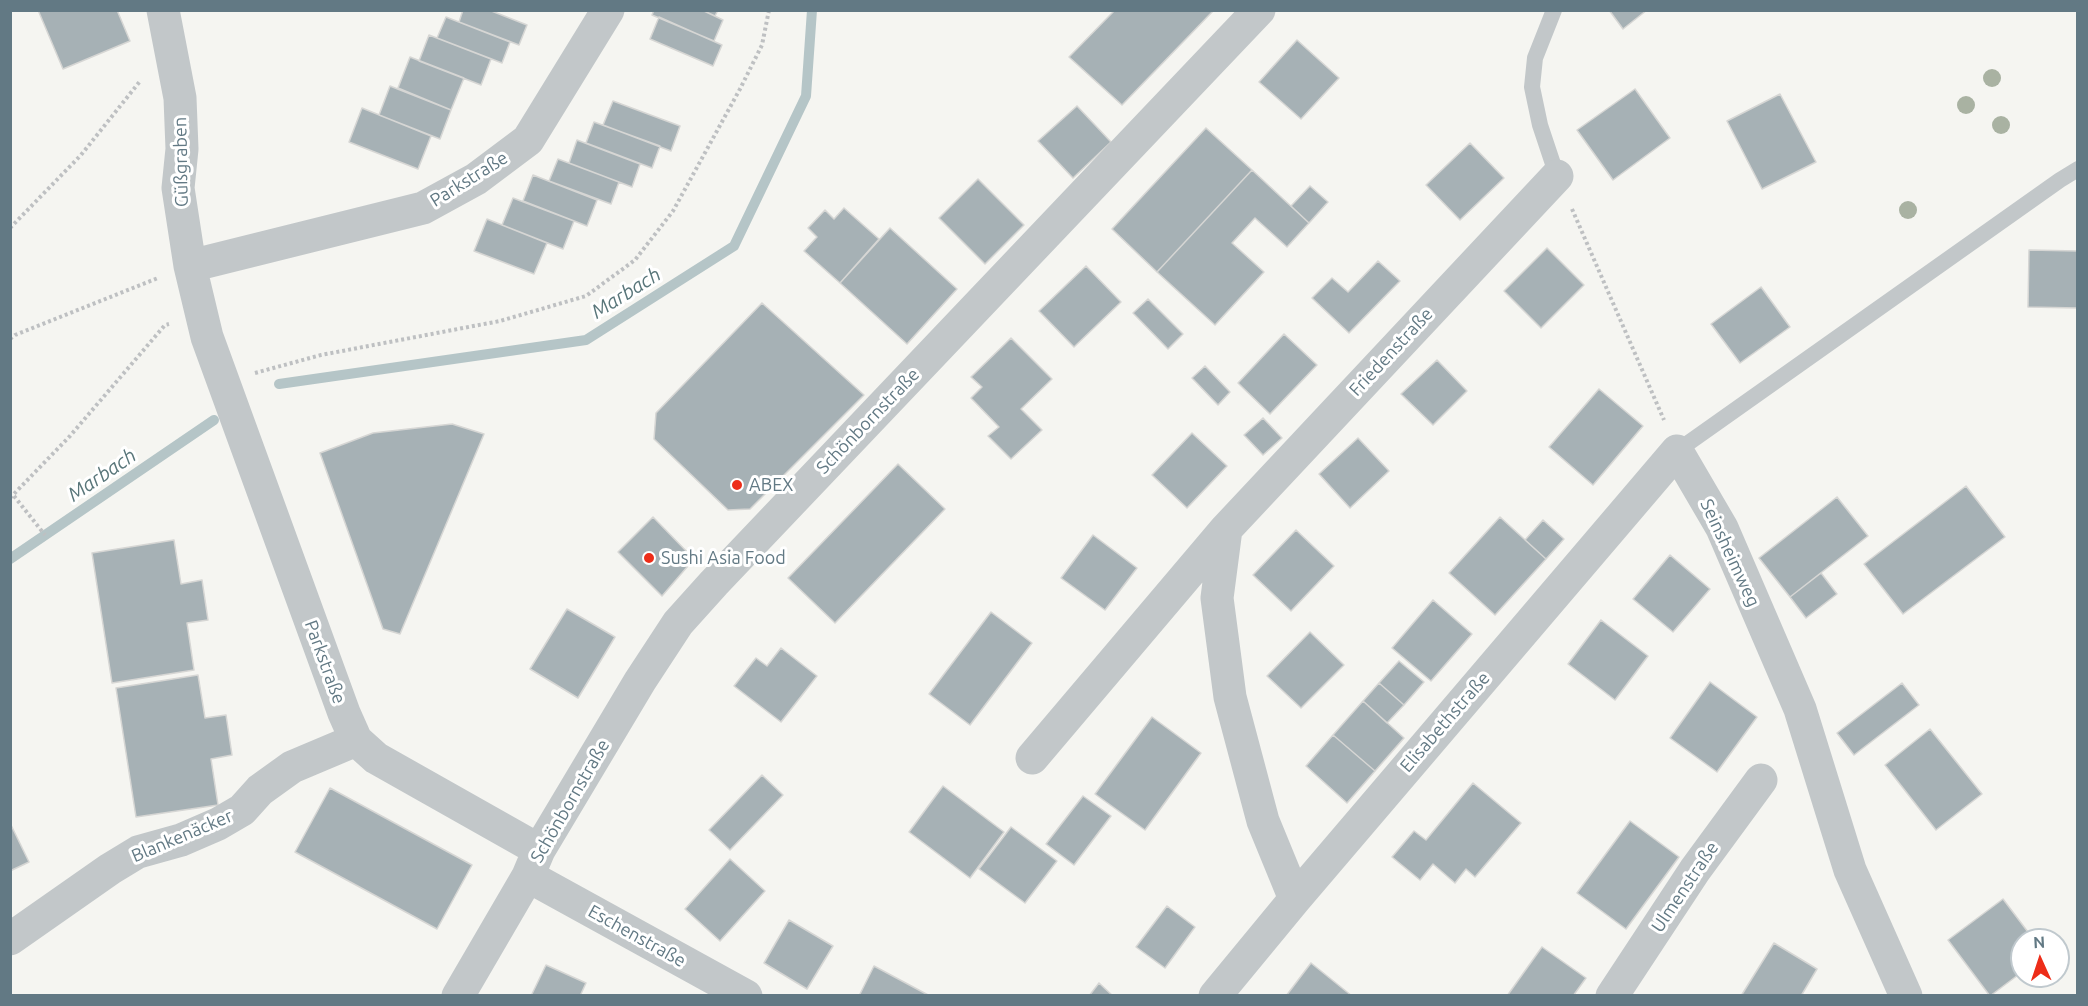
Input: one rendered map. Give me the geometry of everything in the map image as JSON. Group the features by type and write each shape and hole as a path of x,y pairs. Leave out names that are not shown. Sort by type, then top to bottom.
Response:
{"street":[{"name":"Güßgraben","path":"163,10 180,98 182,149 178,188 190,266 207,337 223,382"},
{"name":"Parkstraße","path":"190,266 423,208 476,179 528,140 608,10"},
{"name":"Schönbornstraße","path":"458,996 640,681 678,623 1259,10"},
{"name":"Friedenstraße","path":"1032,758 1226,529 1557,176"},
{"name":"Parkstraße","path":"223,382 344,713 356,740 376,758 534,863"},
{"name":"Elisabethstraße","path":"1215,996 1677,451"},
{"name":"Seinsheimweg","path":"1677,451 1722,528 1800,709 1850,870 1906,996"},
{"path":"1226,529 1217,598 1230,697 1263,821 1295,899"},
{"name":"Blankenäcker","path":"10,939 138,852 181,840 218,824 242,810 261,790 292,767 356,740"},
{"name":"Ulmenstraße","path":"1612,996 1695,870 1761,780"},
{"name":"Eschenstraße","path":"534,863 746,996"}],"lane":[{"path":"1554,10 1535,58 1532,87 1540,125 1557,176"},
{"path":"1677,451 2078,169"},
{"path":"2060,180 2078,186"}],"path":[{"path":"289,363 500,321 586,296 635,260 673,211 740,89 762,45 769,10"},
{"path":"10,228 81,155 170,44"},
{"path":"1557,176 1677,451"},
{"path":"10,339 15,335 190,266"},
{"path":"45,535 12,497 70,436 165,325 201,312"}],"building":[{"path":"38,10 117,10 130,41 63,69"},
{"path":"463,10 489,10 527,25 519,45 459,22"},
{"path":"654,10 702,10 723,20 714,41 652,15"},
{"path":"702,10 718,10 715,16"},
{"path":"1115,10 1214,10 1122,105 1069,57"},
{"path":"1609,10 1647,10 1623,29"},
{"path":"446,17 510,42 502,63 437,38"},
{"path":"659,17 722,45 713,66 650,39"},
{"path":"429,35 491,59 481,85 419,61"},
{"path":"1297,40 1339,78 1301,119 1259,82"},
{"path":"410,57 464,78 451,110 398,88"},
{"path":"390,86 451,110 440,139 379,115"},
{"path":"1635,89 1670,138 1613,180 1577,130"},
{"path":"1780,94 1816,162 1762,189 1727,121"},
{"path":"613,101 680,126 671,151 603,125"},
{"path":"1077,106 1111,142 1073,178 1038,141"},
{"path":"362,108 431,136 418,169 349,142"},
{"path":"594,122 660,146 652,168 586,143"},
{"path":"1206,128 1252,170 1157,272 1112,229"},
{"path":"577,140 640,164 632,187 569,163"},
{"path":"1470,143 1504,178 1460,220 1426,185"},
{"path":"558,159 619,182 611,204 549,181"},
{"path":"1252,170 1309,223 1287,247 1255,218 1232,243 1264,272 1215,325 1157,272"},
{"path":"533,175 597,200 587,226 523,201"},
{"path":"978,179 1024,225 985,264 939,218"},
{"path":"1310,186 1328,202 1309,223 1291,206"},
{"path":"513,198 574,221 563,249 502,225"},
{"path":"844,208 879,239 840,283 804,251 817,237 808,228 825,210 834,219"},
{"path":"487,219 547,243 534,274 474,251"},
{"path":"890,228 957,289 907,344 840,283"},
{"path":"1547,248 1584,285 1541,328 1504,291"},
{"path":"2029,250 2078,251 2078,308 2028,307"},
{"path":"1378,261 1400,281 1349,333 1312,298 1332,278 1348,292"},
{"path":"1086,266 1121,302 1074,347 1039,311"},
{"path":"1761,287 1790,327 1740,363 1711,324"},
{"path":"1148,299 1183,334 1168,349 1133,313"},
{"path":"762,303 864,395 750,509 728,510 654,439 656,413"},
{"path":"1284,334 1317,365 1270,414 1238,383"},
{"path":"1011,338 1052,379 1021,409 1042,430 1011,459 988,436 999,427 971,398 982,387 971,377"},
{"path":"1437,360 1467,391 1433,425 1401,394"},
{"path":"1205,366 1230,392 1218,405 1192,378"},
{"path":"1599,389 1643,426 1593,485 1549,447"},
{"path":"1263,418 1282,438 1263,455 1244,435"},
{"path":"452,424 484,434 400,634 383,629 320,453 373,433"},
{"path":"1192,433 1227,466 1187,508 1152,475"},
{"path":"1358,438 1389,471 1350,508 1319,474"},
{"path":"898,464 945,509 835,623 788,578"},
{"path":"1966,486 2005,537 1903,614 1864,564"},
{"path":"1837,497 1868,536 1790,597 1759,558"},
{"path":"653,517 694,559 662,596 618,552"},
{"path":"1500,517 1546,559 1495,615 1449,573"},
{"path":"1543,520 1564,539 1546,559 1525,540"},
{"path":"1296,530 1334,566 1291,611 1253,575"},
{"path":"1093,535 1137,568 1105,610 1061,578"},
{"path":"174,540 181,584 202,580 208,620 187,623 194,670 112,683 92,553"},
{"path":"1670,555 1710,589 1673,632 1633,599"},
{"path":"1821,573 1837,594 1806,618 1790,597"},
{"path":"1433,600 1472,634 1431,681 1392,648"},
{"path":"567,609 615,637 578,698 530,669"},
{"path":"991,612 1032,643 970,725 929,694"},
{"path":"1601,620 1648,656 1615,700 1568,664"},
{"path":"1310,632 1344,665 1301,708 1267,676"},
{"path":"781,648 817,676 781,722 734,686 756,658 767,666"},
{"path":"1399,661 1424,682 1404,705 1379,683"},
{"path":"198,675 205,718 226,715 232,755 211,759 218,805 136,817 116,688"},
{"path":"1710,682 1757,717 1717,772 1670,738"},
{"path":"1379,683 1404,705 1387,723 1363,701"},
{"path":"1902,683 1919,705 1854,755 1837,733"},
{"path":"1363,701 1404,738 1375,771 1333,735"},
{"path":"1152,717 1201,753 1145,830 1095,794"},
{"path":"1930,729 1982,794 1936,830 1885,765"},
{"path":"1333,735 1375,771 1347,803 1306,766"},
{"path":"762,775 783,795 730,850 709,830"},
{"path":"1473,783 1521,823 1475,877 1466,869 1455,883 1433,864 1420,880 1392,857 1414,831 1426,840"},
{"path":"943,786 1004,832 970,878 909,832"},
{"path":"330,788 472,865 437,929 295,852"},
{"path":"1083,796 1111,816 1074,865 1046,844"},
{"path":"1630,821 1679,857 1626,929 1577,893"},
{"path":"10,823 29,862 10,871"},
{"path":"1011,827 1057,861 1025,903 979,869"},
{"path":"730,859 765,891 720,941 685,909"},
{"path":"2003,899 2025,928 2010,928 2010,981 1990,996 1948,940"},
{"path":"1167,906 1195,927 1165,968 1136,947"},
{"path":"789,920 833,946 807,989 764,963"},
{"path":"1774,943 1817,969 1801,996 1741,996"},
{"path":"1542,947 1586,978 1573,996 1507,996"},
{"path":"1311,963 1352,996 1286,996"},
{"path":"546,965 586,983 580,996 531,996"},
{"path":"874,966 930,996 859,996"},
{"path":"1099,983 1113,996 1089,996"}],"waterway":[{"name":"Marbach","path":"279,384 586,340 734,246 806,96 812,10"},
{"name":"Marbach","path":"10,559 214,420"}],"place":[{"name":"ABEX","path":"737,485"},
{"name":"Sushi Asia Food","path":"649,558"}]}
